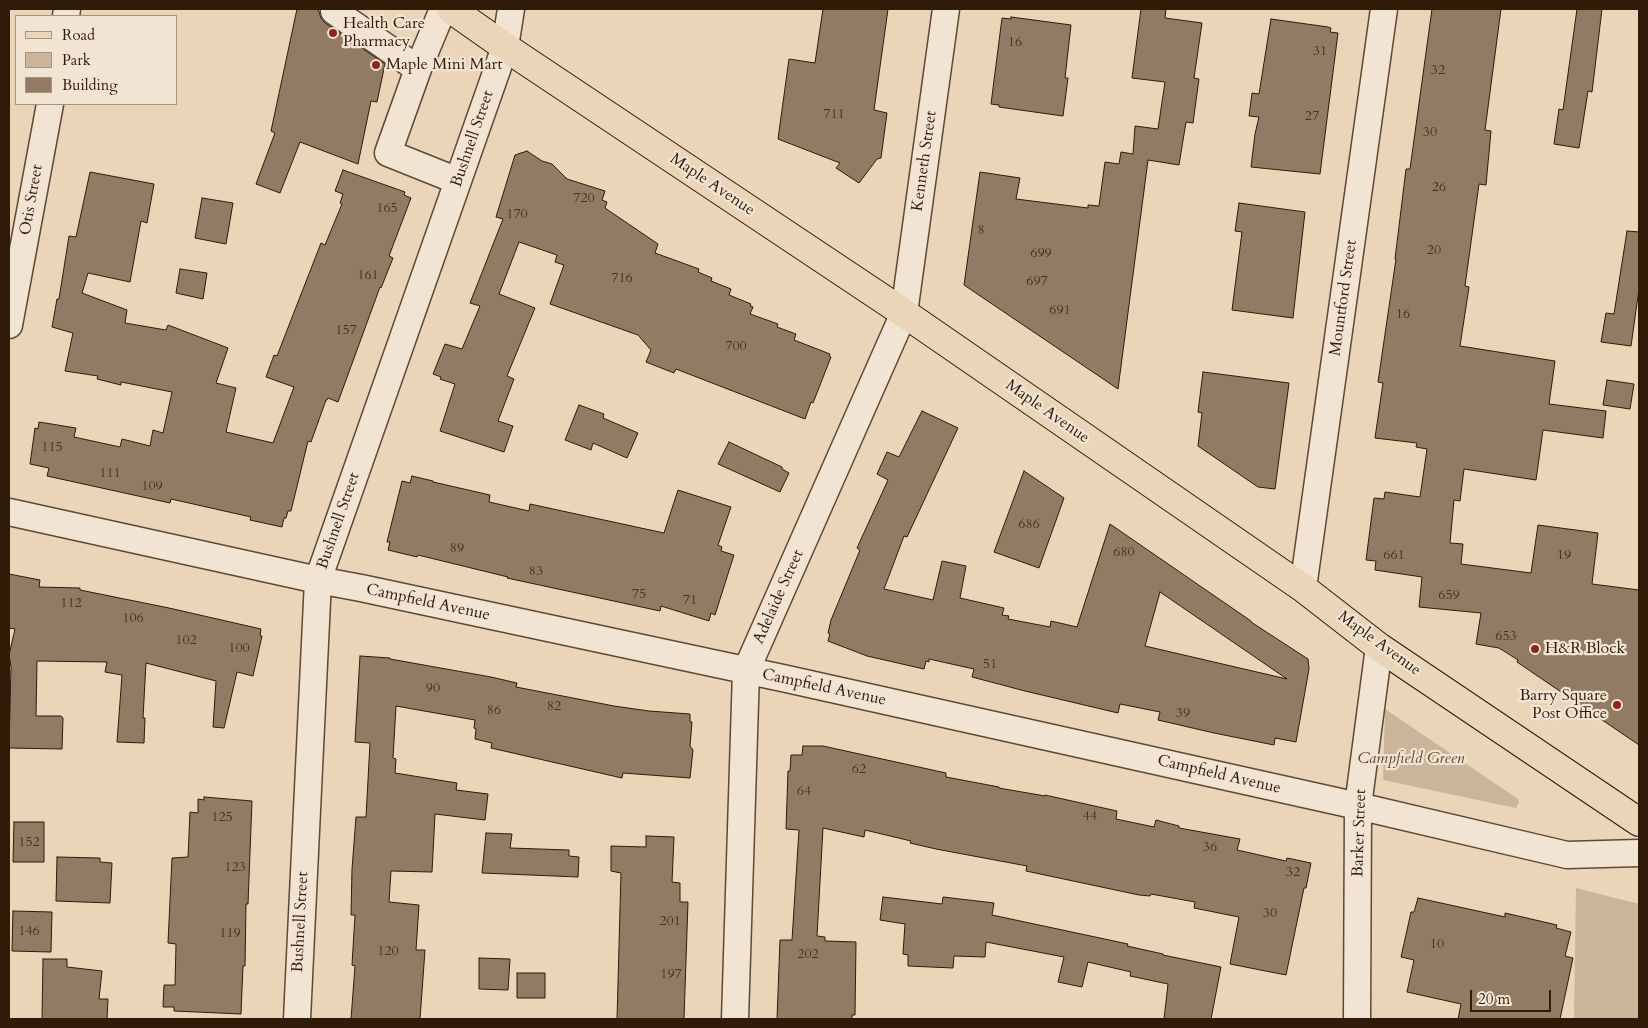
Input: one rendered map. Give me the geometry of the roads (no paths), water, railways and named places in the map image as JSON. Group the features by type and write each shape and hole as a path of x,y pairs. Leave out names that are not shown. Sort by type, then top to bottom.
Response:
{"main road":[{"name":"Maple Avenue","path":"451,9 904,313 1303,588 1379,647 1639,822"}],"street":[{"path":"443,9 418,69 388,153 458,181"},
{"name":"Bushnell Street","path":"297,1019 318,580 506,47 511,9"},
{"name":"Kenneth Street","path":"904,313 946,9"},
{"name":"Mountford Street","path":"1303,588 1384,9"},
{"path":"334,11 418,69"},
{"name":"Otis Street","path":"9,325 50,105"},
{"name":"Adelaide Street","path":"735,1019 746,671 904,313"},
{"name":"Campfield Avenue","path":"9,512 318,580 787,679 1358,806 1567,855 1639,853"},
{"name":"Barker Street","path":"1357,1019 1358,806 1379,647"}],"place":[{"name":"Health Care Pharmacy","path":"333,33"},
{"name":"Maple Mini Mart","path":"376,65"},
{"name":"H&R Block","path":"1535,649"},
{"name":"Barry Square Post Office","path":"1617,705"}],"park label":[{"name":"Campfield Green","path":"1411,759"}]}
